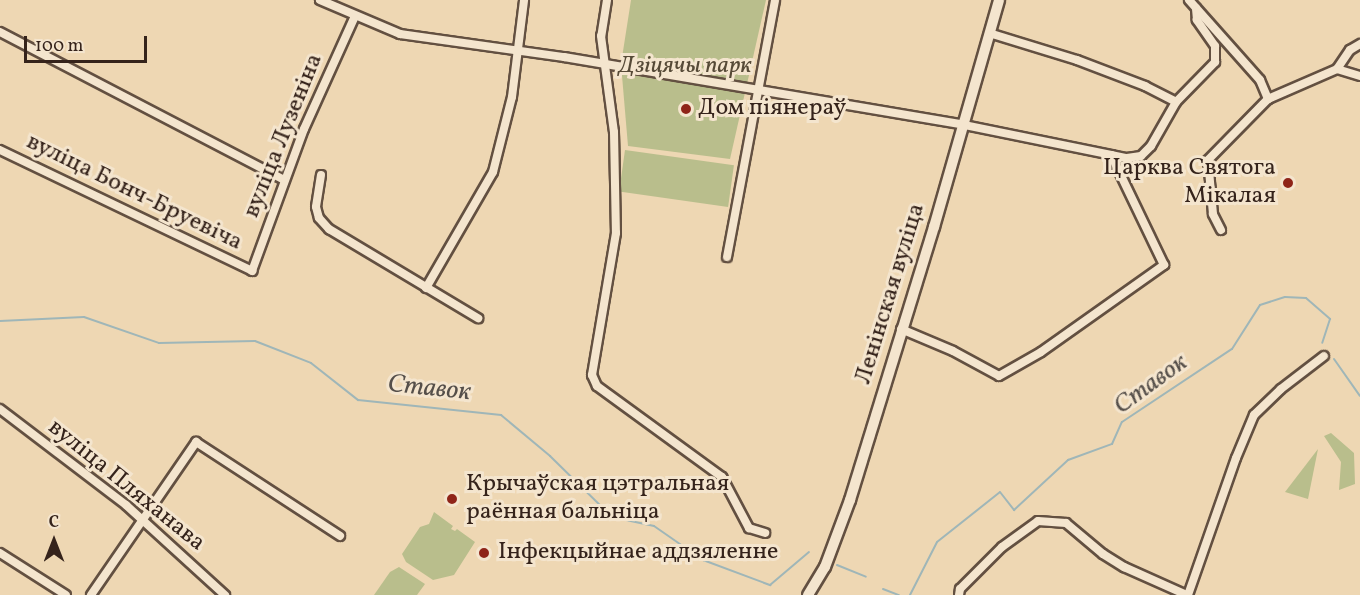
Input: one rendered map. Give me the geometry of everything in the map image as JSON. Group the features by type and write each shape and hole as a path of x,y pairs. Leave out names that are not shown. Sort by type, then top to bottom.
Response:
{"main road":[{"name":"Ленінская вуліца","path":"808,595 825,567 850,500 964,125 999,0"}],"street":[{"path":"320,0 400,34 519,50 964,125 1127,158 1141,156 1151,146 1176,102 1215,62 1215,46 1197,20 1196,8"},
{"path":"426,288 494,172 512,97 524,0"},
{"path":"607,0 601,36 614,132 616,232 592,375 597,386 722,477 749,528 765,533"},
{"path":"727,257 775,0"},
{"path":"1189,0 1260,80 1268,99"},
{"name":"вуліца Лузеніна","path":"252,271 304,129 355,16"},
{"path":"0,32 284,180"},
{"path":"989,33 1077,60 1145,86 1176,102"},
{"path":"1221,230 1213,214 1208,160 1268,99 1336,69 1350,50 1360,44"},
{"path":"1336,69 1360,76"},
{"name":"вуліца Бонч-Бруевіча","path":"0,150 252,271"},
{"path":"901,329 953,351 999,376 1041,352 1164,265 1111,155"},
{"path":"321,175 316,207 319,218 329,230 478,318"},
{"path":"960,592 1002,547 1038,521 1066,523 1103,554 1124,567 1187,595 1236,458 1254,415 1281,389 1324,356"},
{"name":"вуліца Пляханава","path":"0,409 142,519 225,595"},
{"path":"91,595 196,442 339,536"},
{"path":"0,553 66,595"}],"green space":[{"name":"Дзіцячы парк","path":"631,0 766,0 730,159 628,146 621,64"},
{"path":"625,150 734,165 728,207 619,192"},
{"path":"1331,433 1354,453 1355,484 1339,490 1341,462 1324,436"},
{"path":"1318,449 1308,499 1285,492"},
{"path":"434,512 453,526 451,529 455,531 457,529 475,542 454,575 433,580 406,562 402,554 420,527 429,524"},
{"path":"399,567 425,584 417,595 374,595 390,572"}],"waterway":[{"name":"Ставок","path":"910,595 937,542 1000,492 1014,510 1068,460 1112,444 1122,422 1232,349 1260,305 1285,297 1306,298 1330,319 1322,343"},
{"name":"Ставок","path":"0,321 84,317 159,343 255,341 311,363 358,400 501,415 550,456 612,517 654,526 703,560 770,585 809,552"},
{"name":"Ставок","path":"1334,359 1360,396"},
{"name":"Ставок","path":"837,565 866,577"},
{"name":"Ставок","path":"883,589 899,595"}],"place":[{"name":"Дом піянераў","path":"686,109"},
{"name":"Царква Святога Мікалая","path":"1288,183"},
{"name":"Крычаўская цэтральная раённая бальніца","path":"452,499"},
{"name":"Інфекцыйнае аддзяленне","path":"484,553"}]}
